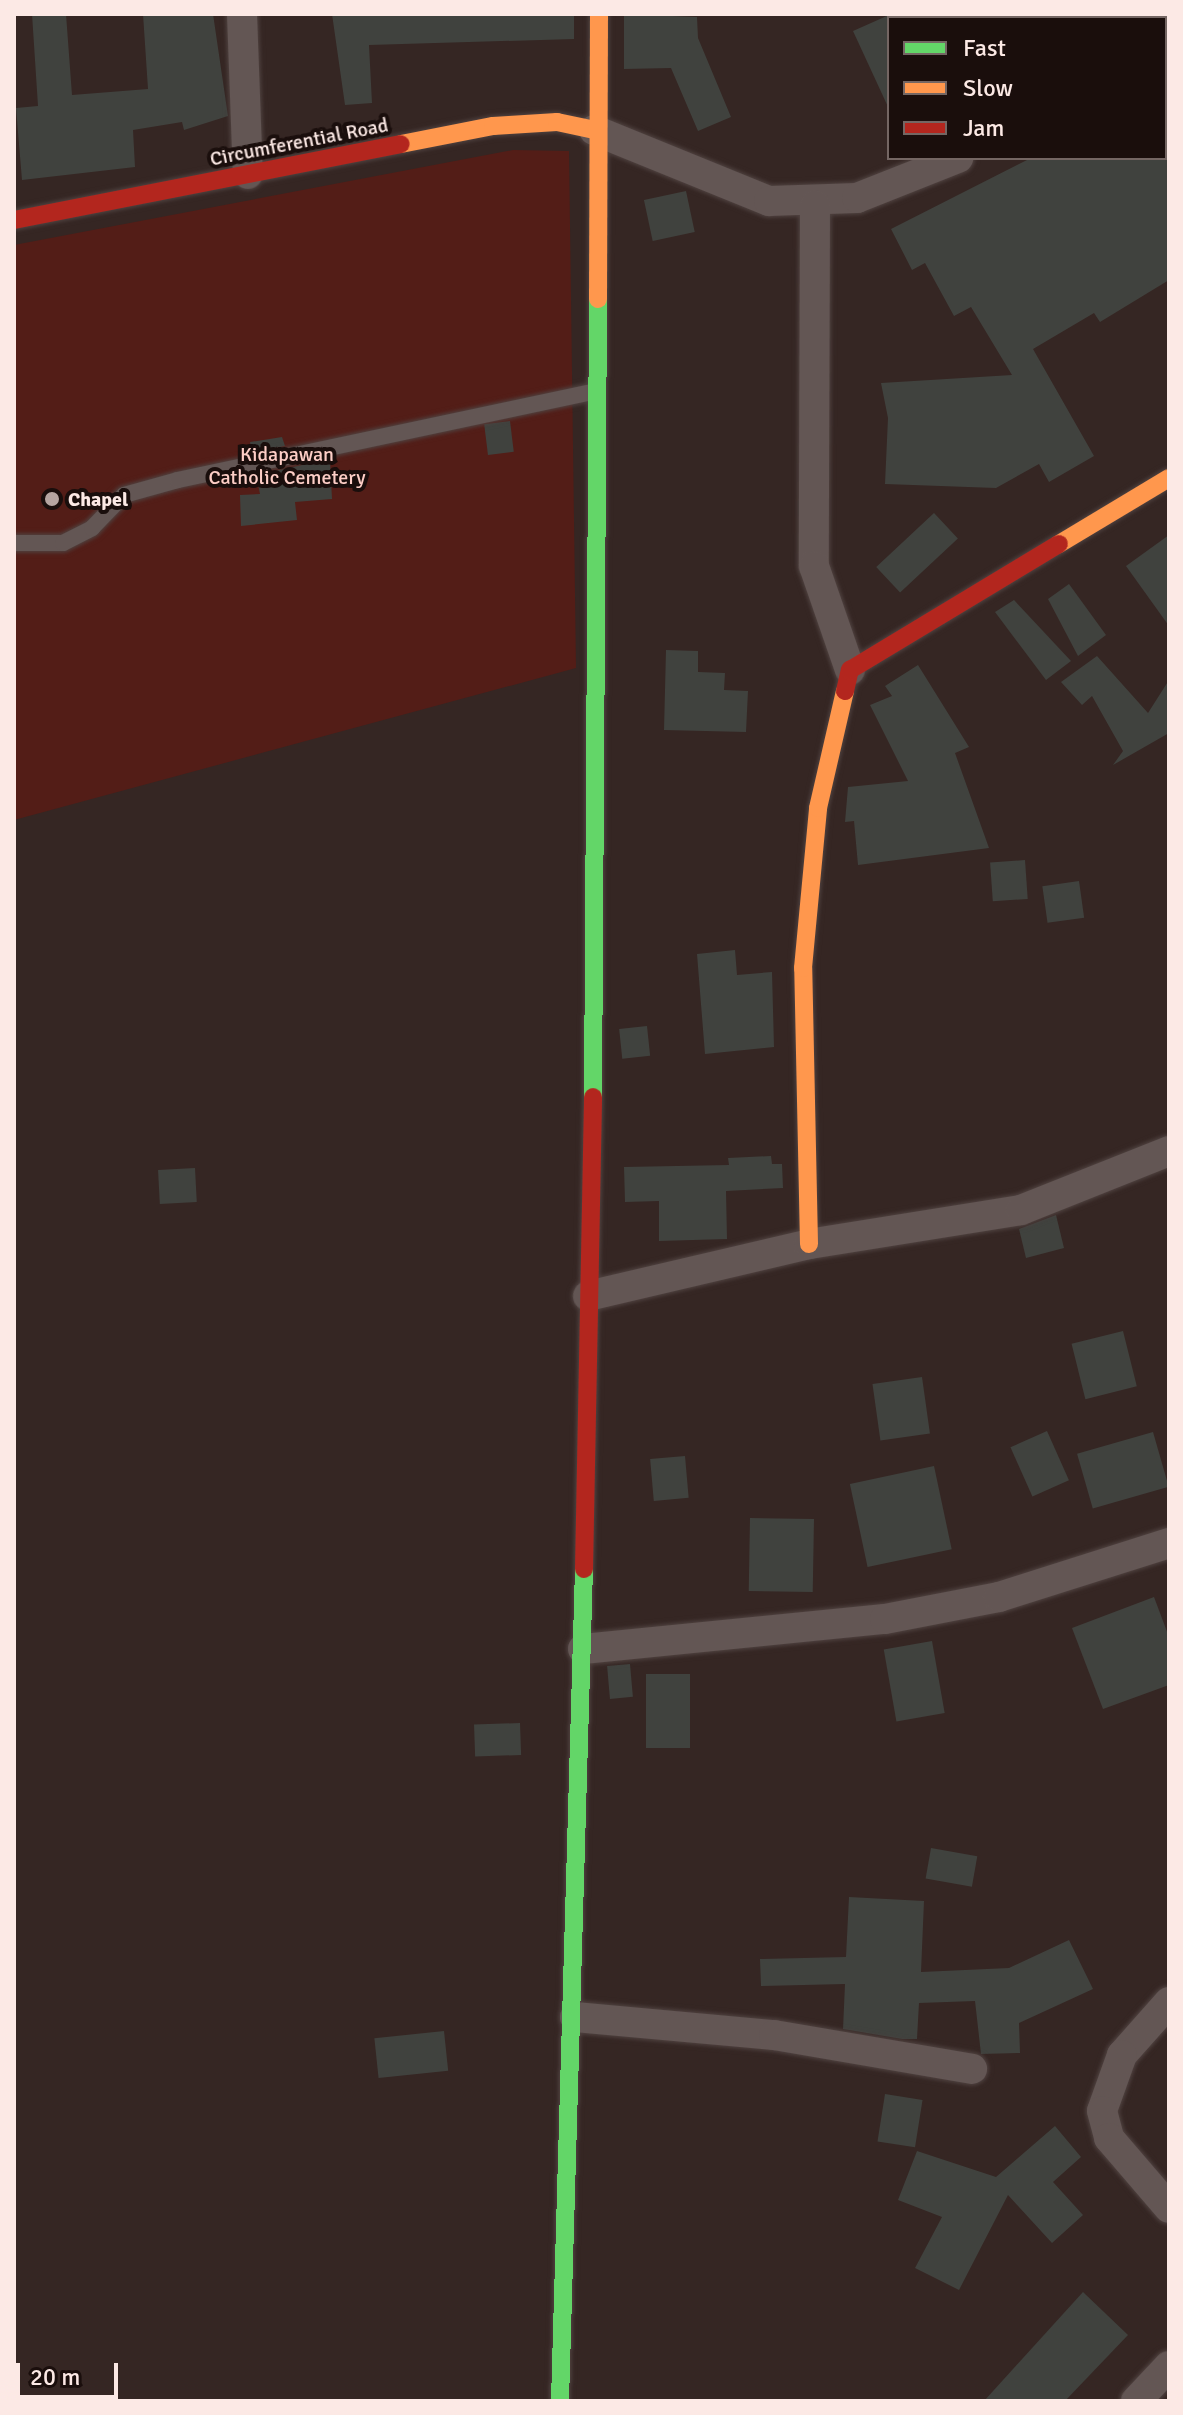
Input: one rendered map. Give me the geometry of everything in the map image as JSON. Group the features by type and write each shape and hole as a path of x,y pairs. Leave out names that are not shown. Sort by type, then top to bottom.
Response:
{"street":[{"path":"242,14 248,174"},
{"path":"560,2401 575,2017 599,733 592,392 594,130 599,14"},
{"name":"Circumferential Road","path":"14,220 493,126 557,122 594,130"},
{"path":"594,130 769,201 815,205 904,184 954,160"},
{"path":"809,1244 803,968 818,808 850,670 814,566 815,205"},
{"path":"850,670 1165,486"},
{"path":"588,1296 809,1244 1021,1210 1169,1151"},
{"path":"583,1649 885,1619 999,1597 1169,1543"},
{"path":"1169,2002 1122,2055 1102,2111 1109,2138 1169,2208"},
{"path":"575,2017 774,2035 972,2069"},
{"path":"1136,2401 1169,2366"}],"lane":[{"path":"14,543 63,543 92,528 124,495 178,480 592,392"}],"green space":[{"name":"Kidapawan Catholic Cemetery","path":"513,150 569,151 576,668 14,820 14,245"}],"building":[{"path":"32,14 66,14 72,95 148,89 143,14 213,14 228,116 184,130 182,122 133,130 135,167 22,180 16,108 38,106"},
{"path":"332,14 574,14 574,39 369,45 372,103 345,105"},
{"path":"624,14 697,17 698,38 731,117 698,131 671,68 624,69"},
{"path":"889,15 887,105 853,31"},
{"path":"1169,158 1169,280 1100,322 1094,313 1033,349 1094,456 1049,482 1039,464 996,488 885,484 888,418 881,383 1012,375 971,307 954,316 925,263 912,270 891,229 1027,160"},
{"path":"686,191 695,232 653,241 644,200"},
{"path":"510,421 514,452 488,455 484,424"},
{"path":"282,437 285,446 252,453 250,442"},
{"path":"330,459 332,499 295,502 297,520 241,526 240,495 260,494 256,475"},
{"path":"934,513 958,539 900,592 876,567"},
{"path":"1169,535 1169,626 1126,566"},
{"path":"1069,584 1106,635 1078,656 1048,599"},
{"path":"1014,600 1071,661 1046,680 995,612"},
{"path":"666,650 698,651 698,672 725,673 724,690 748,691 746,732 664,730"},
{"path":"1097,656 1148,713 1169,680 1169,733 1113,765 1123,751 1092,696 1082,705 1061,682"},
{"path":"918,665 969,747 955,753 989,848 858,865 854,821 845,822 848,787 908,781 870,705 892,696 885,686"},
{"path":"1025,860 1028,899 993,901 990,862"},
{"path":"1079,881 1084,918 1048,923 1042,886"},
{"path":"735,950 737,975 772,972 774,1047 705,1054 697,954"},
{"path":"647,1026 650,1056 622,1059 619,1029"},
{"path":"771,1156 772,1164 782,1164 783,1188 726,1191 727,1239 659,1241 659,1201 625,1202 624,1167 729,1165 728,1158"},
{"path":"195,1168 197,1202 160,1204 158,1170"},
{"path":"1056,1215 1064,1248 1026,1258 1019,1229"},
{"path":"1123,1331 1137,1386 1085,1399 1072,1344"},
{"path":"922,1377 930,1433 880,1440 872,1384"},
{"path":"1047,1431 1069,1480 1032,1497 1010,1447"},
{"path":"1153,1432 1169,1487 1093,1509 1077,1454"},
{"path":"685,1456 689,1498 654,1501 650,1459"},
{"path":"934,1466 952,1549 868,1567 850,1484"},
{"path":"750,1518 814,1519 813,1592 749,1591"},
{"path":"1154,1597 1169,1637 1169,1685 1103,1709 1072,1628"},
{"path":"932,1641 945,1713 896,1721 884,1650"},
{"path":"630,1664 633,1697 610,1699 607,1666"},
{"path":"646,1674 690,1674 690,1748 646,1748"},
{"path":"520,1723 521,1755 475,1757 474,1725"},
{"path":"931,1848 977,1856 972,1887 926,1879"},
{"path":"849,1897 924,1901 921,1972 1009,1968 1069,1940 1093,1989 1019,2023 1020,2053 981,2054 975,2001 919,2003 917,2039 843,2029 845,1984 761,1986 760,1959 846,1957"},
{"path":"444,2031 448,2071 379,2078 374,2038"},
{"path":"885,2094 923,2100 915,2147 877,2141"},
{"path":"1055,2126 1081,2157 1053,2182 1083,2215 1052,2243 1008,2195 959,2290 915,2268 942,2217 898,2200 917,2151 996,2177"},
{"path":"1083,2292 1128,2335 1065,2401 984,2401"}],"traffic: fast":[{"path":"593,1097 598,299"},
{"path":"560,2401 584,1569"}],"traffic: slow":[{"path":"598,299 599,14"},
{"path":"401,144 493,126 557,122 594,130"},
{"path":"1059,544 1169,478"},
{"path":"809,1244 803,968 818,808 845,691"}],"traffic: jam":[{"path":"14,220 401,144"},
{"path":"845,691 850,670 1059,544"},
{"path":"584,1569 593,1097"}],"place":[{"name":"Chapel","path":"52,499"}]}
